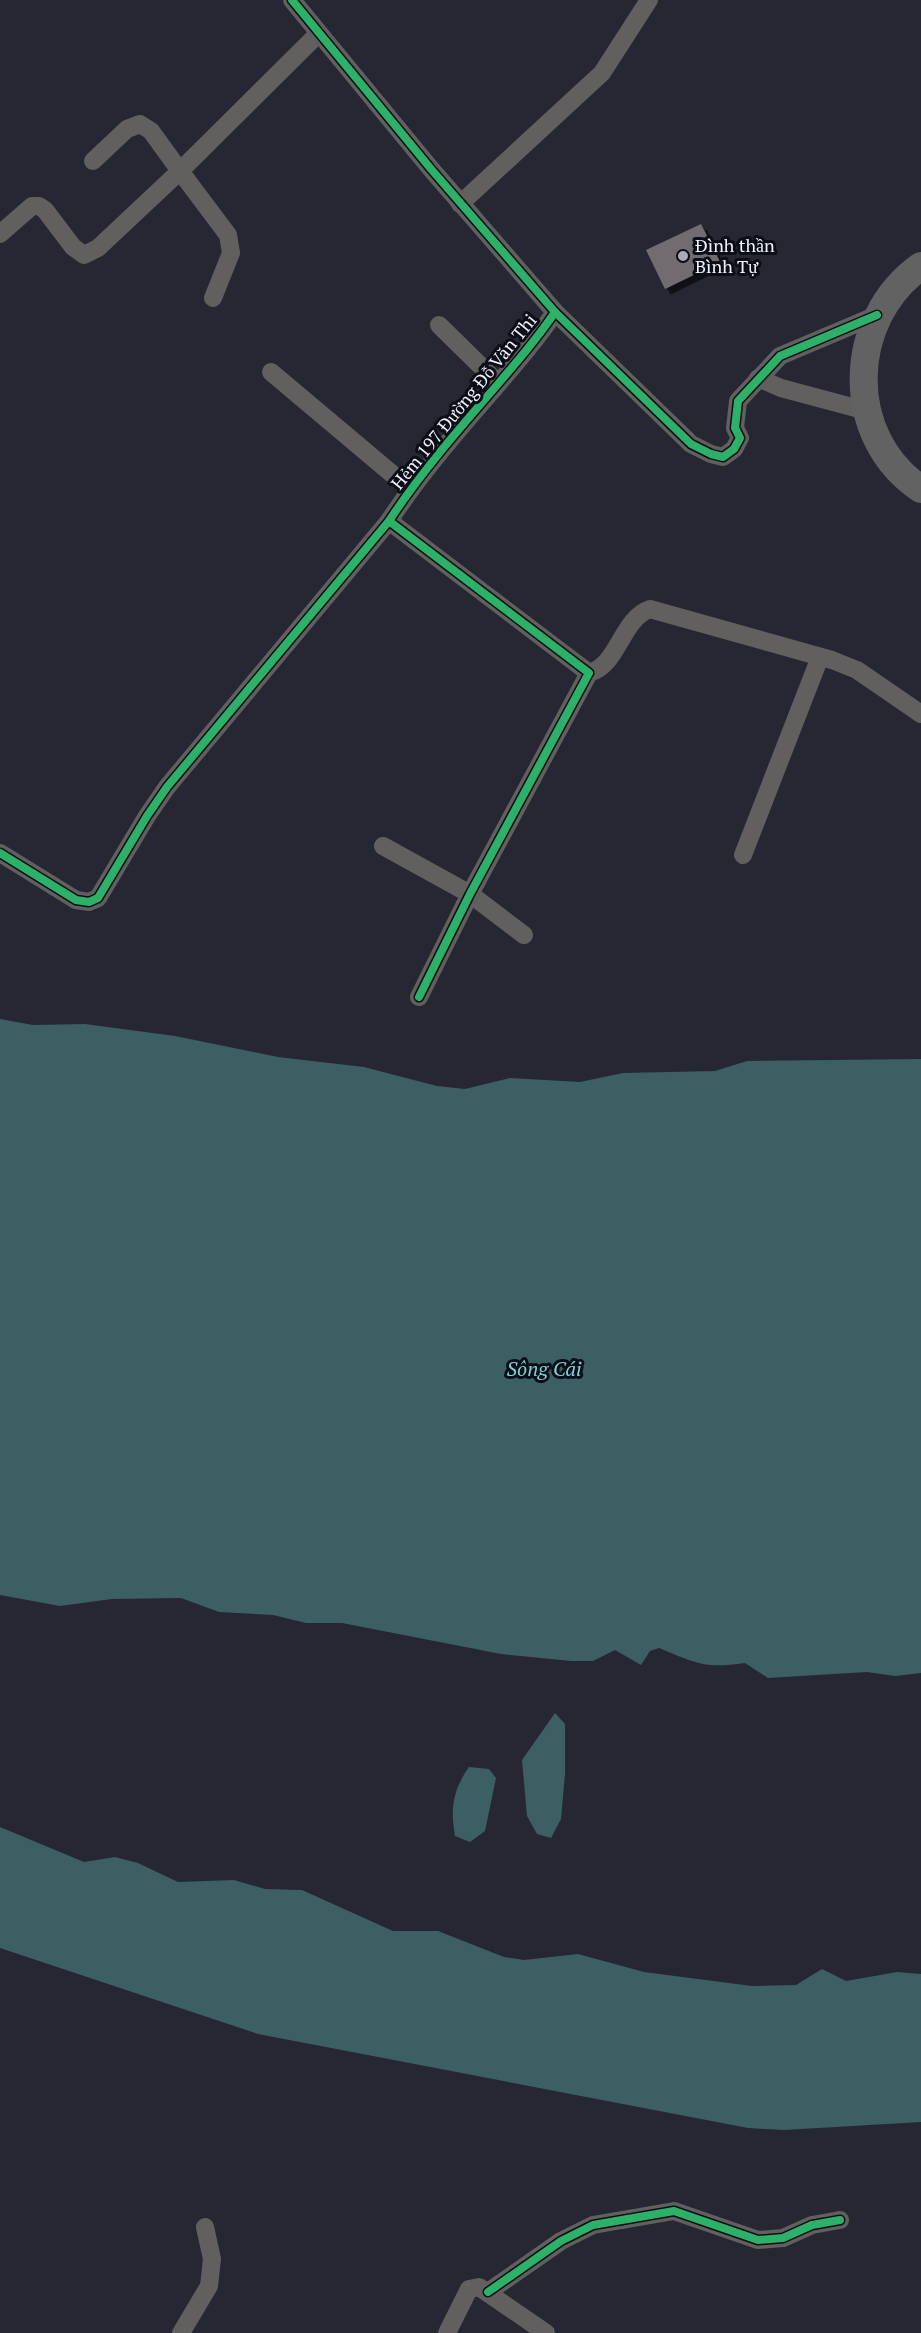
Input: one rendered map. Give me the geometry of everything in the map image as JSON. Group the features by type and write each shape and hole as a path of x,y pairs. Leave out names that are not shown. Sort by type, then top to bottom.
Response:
{"main road":[{"path":"921,266 892,293 877,315 868,340 863,366 863,393 879,443 894,465 921,489"}],"street":[{"name":"Hẻm 197 Đường Đỗ Văn Thi","path":"0,853 76,900 89,902 98,898 147,816 203,742 389,521 410,489 536,341 555,312 460,204 292,0"},
{"path":"460,204 602,73 649,0"},
{"path":"0,234 32,206 39,206 45,210 73,248 84,255 89,254 180,171 318,34"},
{"path":"93,161 127,129 140,124 151,131 228,235 231,253 213,298"},
{"path":"555,312 691,444 723,457 734,449 740,438 735,428 738,401 780,356 877,315"},
{"path":"439,324 498,383"},
{"path":"271,372 410,489"},
{"path":"758,378 782,388 867,411"},
{"path":"389,521 589,673"},
{"path":"419,997 470,894 589,673 597,671 604,664 642,612 650,609 820,657 857,670 921,714"},
{"path":"743,855 820,657"},
{"path":"383,846 470,894 524,934"},
{"path":"488,2292 561,2241 593,2225 674,2211 758,2240 783,2238 812,2225 840,2220"},
{"path":"181,2333 209,2286 212,2259 205,2227"},
{"path":"447,2333 469,2289 479,2287 546,2333"}],"water":[{"name":"Sông Cái","path":"0,1019 33,1025 85,1024 175,1036 278,1057 364,1067 437,1086 465,1089 510,1078 580,1082 623,1073 715,1071 747,1061 921,1059 921,1673 895,1676 867,1672 768,1678 745,1663 710,1665 682,1658 659,1648 650,1651 641,1665 615,1650 593,1661 571,1661 501,1654 342,1623 306,1623 273,1615 219,1612 181,1598 112,1599 60,1606 0,1595"},
{"path":"555,1713 565,1724 565,1774 561,1819 551,1838 537,1834 527,1816 522,1760"},
{"path":"469,1767 489,1769 496,1778 485,1831 470,1842 455,1836 453,1817 456,1792"},
{"path":"0,1827 84,1862 115,1857 138,1863 178,1882 234,1880 265,1889 302,1890 393,1931 438,1931 504,1957 524,1960 578,1954 644,1972 752,1986 796,1985 822,1969 846,1981 897,1972 921,1974 921,2122 784,2130 748,2128 258,2034 0,1948"}],"building":[{"name":"Đình thần Bình Tự","path":"701,224 720,262 665,289 646,250"}],"cycle path":[{"path":"0,853 76,900 89,902 98,898 167,787 389,521 455,434 542,331 555,312 431,169 292,0"},
{"path":"555,312 691,444 723,457 734,449 740,438 735,428 738,401 780,356 877,315"},
{"path":"389,521 589,673 470,894 419,997"},
{"path":"488,2292 561,2241 593,2225 674,2211 758,2240 783,2238 812,2225 840,2220"}],"place":[{"name":"Đình thần Bình Tự","path":"683,256"}]}
